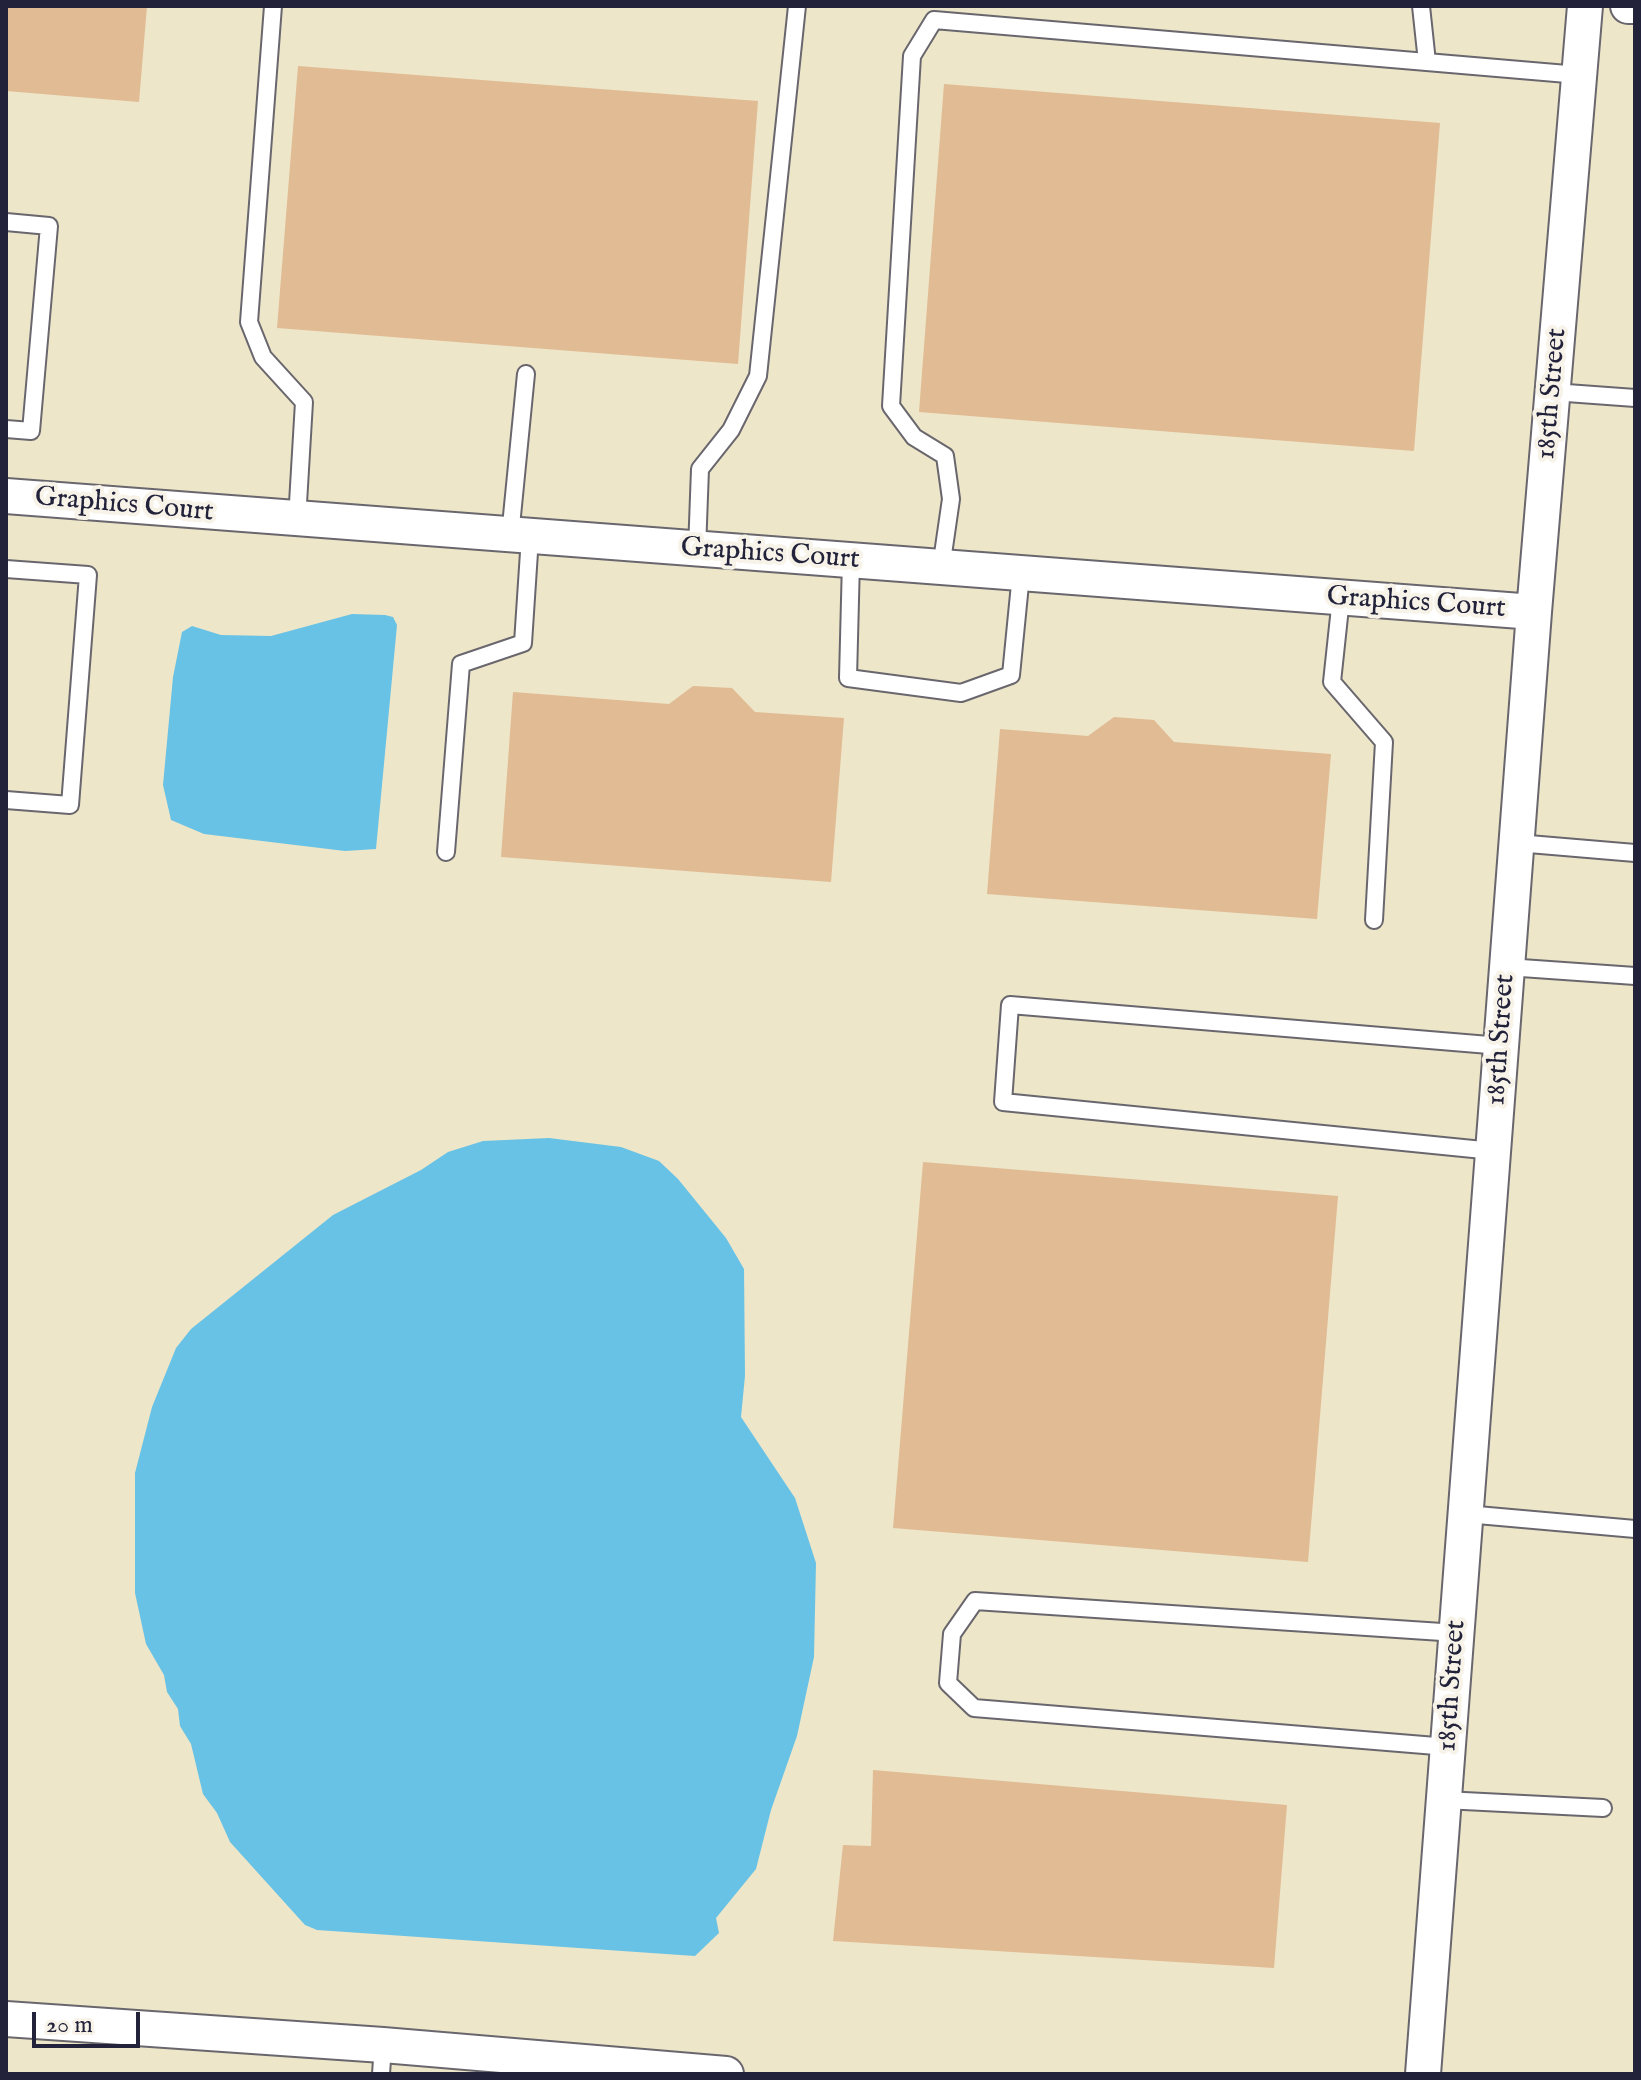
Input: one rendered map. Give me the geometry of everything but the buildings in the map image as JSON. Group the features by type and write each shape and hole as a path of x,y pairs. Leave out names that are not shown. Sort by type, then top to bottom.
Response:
{"street":[{"name":"185th Street","path":"1423,2074 1534,612 1585,6"},
{"path":"1628,6 1635,6"},
{"name":"Graphics Court","path":"6,496 1534,612"},
{"path":"6,2019 382,2059 726,2074"}],"lane":[{"path":"273,6 249,322 263,357 304,402 297,520"},
{"path":"697,550 700,469 731,430 758,376 797,6"},
{"path":"1421,6 1427,62"},
{"path":"941,568 951,499 945,456 914,437 891,406 912,56 938,13 1579,75"},
{"path":"6,222 49,226 31,431 6,429"},
{"path":"446,852 461,664 523,643 520,537 526,374"},
{"path":"1553,392 1635,398"},
{"path":"851,561 848,678 961,693 1011,675 1021,574"},
{"path":"6,569 88,575 70,805 6,800"},
{"path":"1341,598 1332,682 1384,742 1374,920"},
{"path":"1517,843 1635,853"},
{"path":"1507,967 1635,976"},
{"path":"1493,1151 1003,1102 1010,1005 1501,1046"},
{"path":"1466,1514 1635,1529"},
{"path":"1448,1747 974,1708 948,1683 952,1634 975,1601 1457,1633"},
{"path":"1444,1800 1603,1808"}],"water":[{"path":"352,614 385,615 393,617 397,625 376,849 345,851 204,834 171,820 163,785 173,677 182,632 192,626 221,635 271,636"},
{"path":"549,1138 621,1147 659,1161 678,1179 726,1238 744,1269 745,1376 741,1417 795,1498 816,1563 814,1657 797,1736 771,1810 756,1869 716,1918 719,1933 695,1956 317,1930 305,1925 230,1842 217,1813 203,1794 191,1744 180,1726 178,1709 167,1692 164,1675 146,1644 135,1593 135,1473 152,1407 176,1348 191,1329 333,1215 421,1170 448,1152 483,1141"}]}
